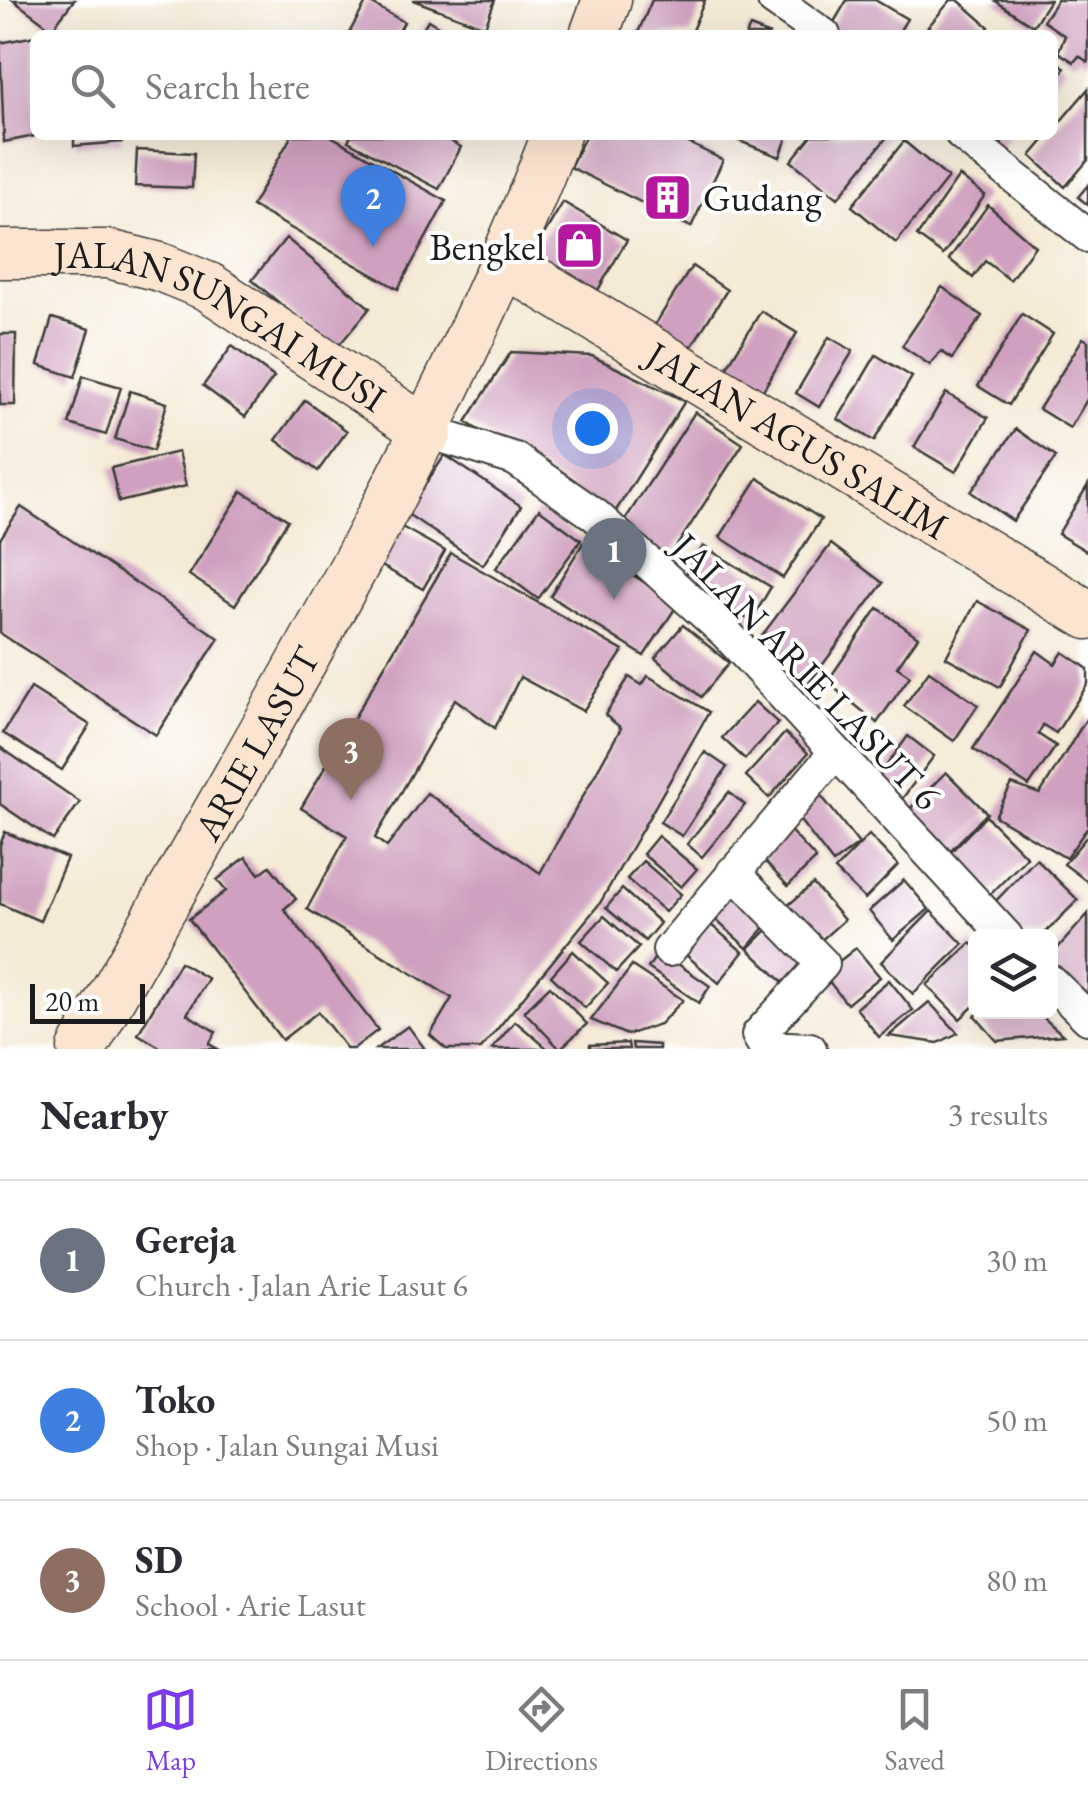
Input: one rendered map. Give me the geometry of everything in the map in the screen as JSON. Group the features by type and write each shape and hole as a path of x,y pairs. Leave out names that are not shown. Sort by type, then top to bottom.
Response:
{"street":[{"path":"596,30 607,0"},
{"path":"774,0 817,30"},
{"name":"ARIE LASUT","path":"82,1049 428,432 506,264 554,140"},
{"path":"968,140 1088,236"},
{"name":"JALAN SUNGAI MUSI","path":"0,254 108,254 160,267 209,287 428,432"},
{"name":"JALAN AGUS SALIM","path":"506,264 1088,615"},
{"name":"JALAN ARIE LASUT 6","path":"428,432 514,460 594,516 725,632 999,929"},
{"path":"669,950 834,754"},
{"path":"733,872 823,964 758,1035 765,1047 810,1049"},
{"path":"1058,988 1088,1018"}],"building":[{"path":"13,0 74,0 52,29"},
{"path":"413,0 495,0 485,27"},
{"path":"652,0 705,0 692,30 639,30"},
{"path":"847,0 875,0 907,19 900,30 831,27"},
{"path":"951,0 958,0 989,27 987,30 925,30"},
{"path":"994,0 1050,0 1033,26"},
{"path":"1057,0 1088,0 1088,62 1079,56 1074,62 1058,52 1065,36 1043,21"},
{"path":"367,1 404,22 400,30 351,30"},
{"path":"428,20 445,30 422,30"},
{"path":"30,37 30,137 4,142 0,43"},
{"path":"1088,89 1088,160 1065,187 1031,156 1045,140 1058,140 1058,124"},
{"path":"74,140 122,142 74,146"},
{"path":"289,140 338,140 446,201 398,289 252,206"},
{"path":"448,140 461,147 439,189 348,141"},
{"name":"Gudang","path":"584,140 682,140 723,160 691,227 570,167"},
{"path":"737,140 786,140 780,157"},
{"path":"808,140 885,140 838,198 791,161"},
{"path":"982,140 1005,140 995,151"},
{"path":"904,141 948,178 896,243 852,206"},
{"path":"137,150 194,153 192,188 135,186"},
{"path":"959,176 985,195 943,255 917,236"},
{"path":"1088,185 1088,205 1078,197"},
{"name":"Bengkel","path":"563,202 627,240 598,290 533,253"},
{"path":"988,205 1035,246 1010,280 985,261 973,278 949,259"},
{"path":"286,238 370,308 335,350 252,280"},
{"path":"692,266 727,290 690,349 654,326"},
{"path":"942,287 982,316 952,359 941,351 930,365 902,346"},
{"path":"761,311 797,333 759,397 722,375"},
{"path":"1022,314 1053,334 1009,405 978,386"},
{"path":"52,318 90,329 75,377 38,365"},
{"path":"0,334 16,334 15,405 0,405"},
{"path":"829,337 853,351 819,407 796,393"},
{"path":"1083,338 1088,341 1088,398 1070,428 1039,409"},
{"path":"232,346 274,377 245,417 203,386"},
{"path":"511,352 592,356 685,401 612,517 466,422"},
{"path":"876,355 912,377 874,441 838,419"},
{"path":"83,376 121,387 106,435 69,424"},
{"path":"130,391 167,403 153,451 115,439"},
{"path":"946,393 988,418 956,472 914,447"},
{"path":"305,400 347,431 318,471 276,440"},
{"path":"695,412 743,444 669,558 621,526"},
{"path":"1016,429 1056,457 1013,521 971,492"},
{"path":"178,452 186,486 119,502 111,468"},
{"path":"445,455 521,506 483,565 406,513"},
{"path":"758,478 821,519 783,578 720,537"},
{"path":"1088,485 1088,552 1058,534"},
{"path":"242,491 288,520 235,605 189,575"},
{"path":"21,507 219,638 156,735 0,633 0,539"},
{"path":"539,509 581,540 538,599 496,568"},
{"path":"400,526 445,551 423,589 378,564"},
{"path":"583,543 678,604 644,656 550,596"},
{"path":"831,544 883,583 801,694 748,654"},
{"path":"703,546 771,587 751,621 683,579"},
{"path":"451,553 623,651 583,711 520,677 495,728 455,699 375,838 387,847 427,793 540,873 621,728 605,715 629,677 642,685 648,676 709,712 600,903 481,1049 446,1049 430,1035 452,998 307,909 347,836 301,808"},
{"path":"977,601 1031,630 1000,687 946,657"},
{"path":"878,608 918,637 897,667 910,676 877,723 827,682"},
{"path":"683,625 729,663 701,697 655,658"},
{"path":"1037,651 1055,664 1063,652 1088,669 1088,684 1056,733 1043,725 1038,734 1056,746 1029,786 973,749"},
{"path":"929,671 978,705 954,741 904,706"},
{"path":"31,688 90,725 62,770 3,733"},
{"path":"755,702 778,723 745,759 722,738"},
{"path":"1088,716 1088,827 1066,858 995,816 1012,784 1040,794"},
{"path":"785,733 808,753 769,798 746,776"},
{"path":"908,736 934,756 899,803 873,784"},
{"path":"0,747 80,802 53,840 0,804"},
{"path":"705,752 727,767 682,836 660,822"},
{"path":"946,772 987,813 941,860 900,819"},
{"path":"816,789 859,844 833,863 791,809"},
{"path":"729,792 745,805 702,857 687,844"},
{"path":"986,816 1027,857 981,904 940,863"},
{"path":"786,826 816,859 788,886 757,853"},
{"path":"5,832 67,858 40,921 0,904 0,845"},
{"path":"869,835 898,865 865,899 835,870"},
{"path":"1088,835 1088,882 1064,864"},
{"path":"658,836 697,869 681,887 643,854"},
{"path":"246,857 259,874 270,866 296,899 284,909 378,1030 353,1049 347,1049 318,1012 282,1040 189,919 226,891 217,880"},
{"path":"1036,859 1078,900 1049,929 1014,929 991,906"},
{"path":"643,861 681,894 665,912 627,879"},
{"path":"904,880 929,909 893,940 869,911"},
{"path":"734,883 773,918 747,948 708,913"},
{"path":"813,884 844,920 817,944 786,907"},
{"path":"622,889 660,923 645,941 606,908"},
{"path":"931,911 963,944 913,994 881,962"},
{"path":"1088,914 1088,1004 1058,978 1058,948"},
{"path":"604,916 639,947 616,972 581,941"},
{"path":"704,919 743,952 719,983 679,949"},
{"path":"774,923 809,957 784,983 748,949"},
{"path":"968,946 968,1012 960,1019 927,985"},
{"path":"856,948 880,977 847,1004 823,974"},
{"path":"573,951 608,983 585,1008 551,976"},
{"path":"659,951 710,986 699,1003 648,968"},
{"path":"180,962 208,979 187,1014 216,1032 209,1044 218,1049 163,1049 138,1034"},
{"path":"632,966 683,1000 660,1024 627,1035 591,1020"},
{"path":"889,980 913,1010 879,1037 856,1008"},
{"path":"550,986 587,1024 560,1049 524,1011"},
{"path":"929,1002 958,1033 938,1043 889,1036"},
{"path":"978,1019 1045,1019 1063,1035 997,1041"},
{"path":"515,1021 548,1049 492,1049"},
{"path":"408,1026 425,1049 376,1049"},
{"path":"628,1043 629,1049 590,1049 590,1045"},
{"path":"632,1043 659,1045 659,1049 633,1049"}],"place":[{"name":"Gudang","path":"668,197"},
{"name":"Bengkel","path":"580,246"},
{"name":"Toko","path":"373,247"},
{"name":"Gereja","path":"614,600"},
{"name":"SD","path":"351,800"}]}
